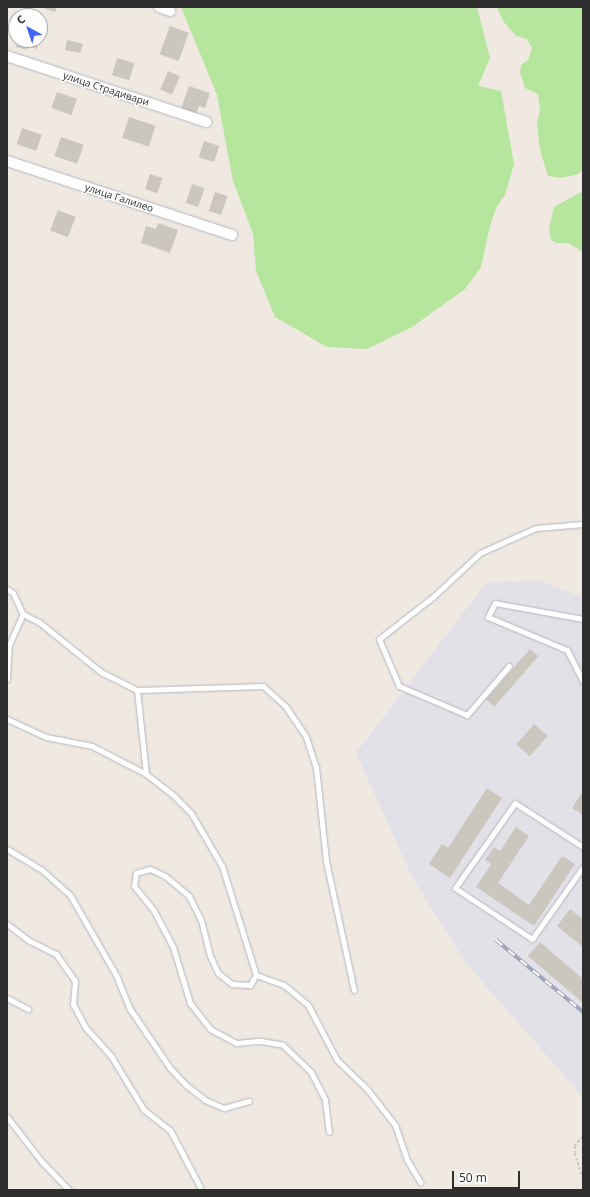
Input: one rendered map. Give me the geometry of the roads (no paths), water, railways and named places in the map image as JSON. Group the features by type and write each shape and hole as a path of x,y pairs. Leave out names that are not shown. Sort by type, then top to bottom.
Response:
{"street":[{"path":"159,7 170,11"},
{"name":"улица Страдивари","path":"7,56 206,122"},
{"name":"улица Галилео","path":"7,161 232,235"}],"lane":[{"path":"508,666 467,716 399,686 379,639 434,596 480,553 536,528 583,524"},
{"path":"7,589 13,593 23,614 39,622 101,672 137,690 263,686 286,707 306,737 316,767 326,861 354,990"},
{"path":"583,619 495,603 488,617 567,650 583,682"},
{"path":"7,679 9,645 23,614"},
{"path":"137,690 146,774"},
{"path":"7,719 46,736 92,746 146,774 172,794 191,813 222,866 256,975"},
{"path":"582,845 514,803 455,888 532,939 583,867"},
{"path":"7,849 42,870 70,895 116,975 130,1009 170,1068 186,1085 205,1100 224,1108 248,1101"},
{"path":"256,975 250,984 232,984 218,973 210,956 201,920 189,896 165,876 150,869 136,873 134,886 154,911 173,946 190,1002 206,1024 210,1029 236,1043 261,1041 283,1045 311,1072 325,1100 329,1132"},
{"path":"7,924 28,940 56,954 75,981 73,1004 85,1027 111,1056 144,1110 170,1130 200,1187"},
{"path":"256,975 284,986 308,1005 337,1060 367,1089 395,1125 407,1160 420,1182"},
{"path":"7,998 28,1009"},
{"path":"7,1117 42,1162 69,1190"}],"railway":[{"path":"496,940 583,1012"}]}
